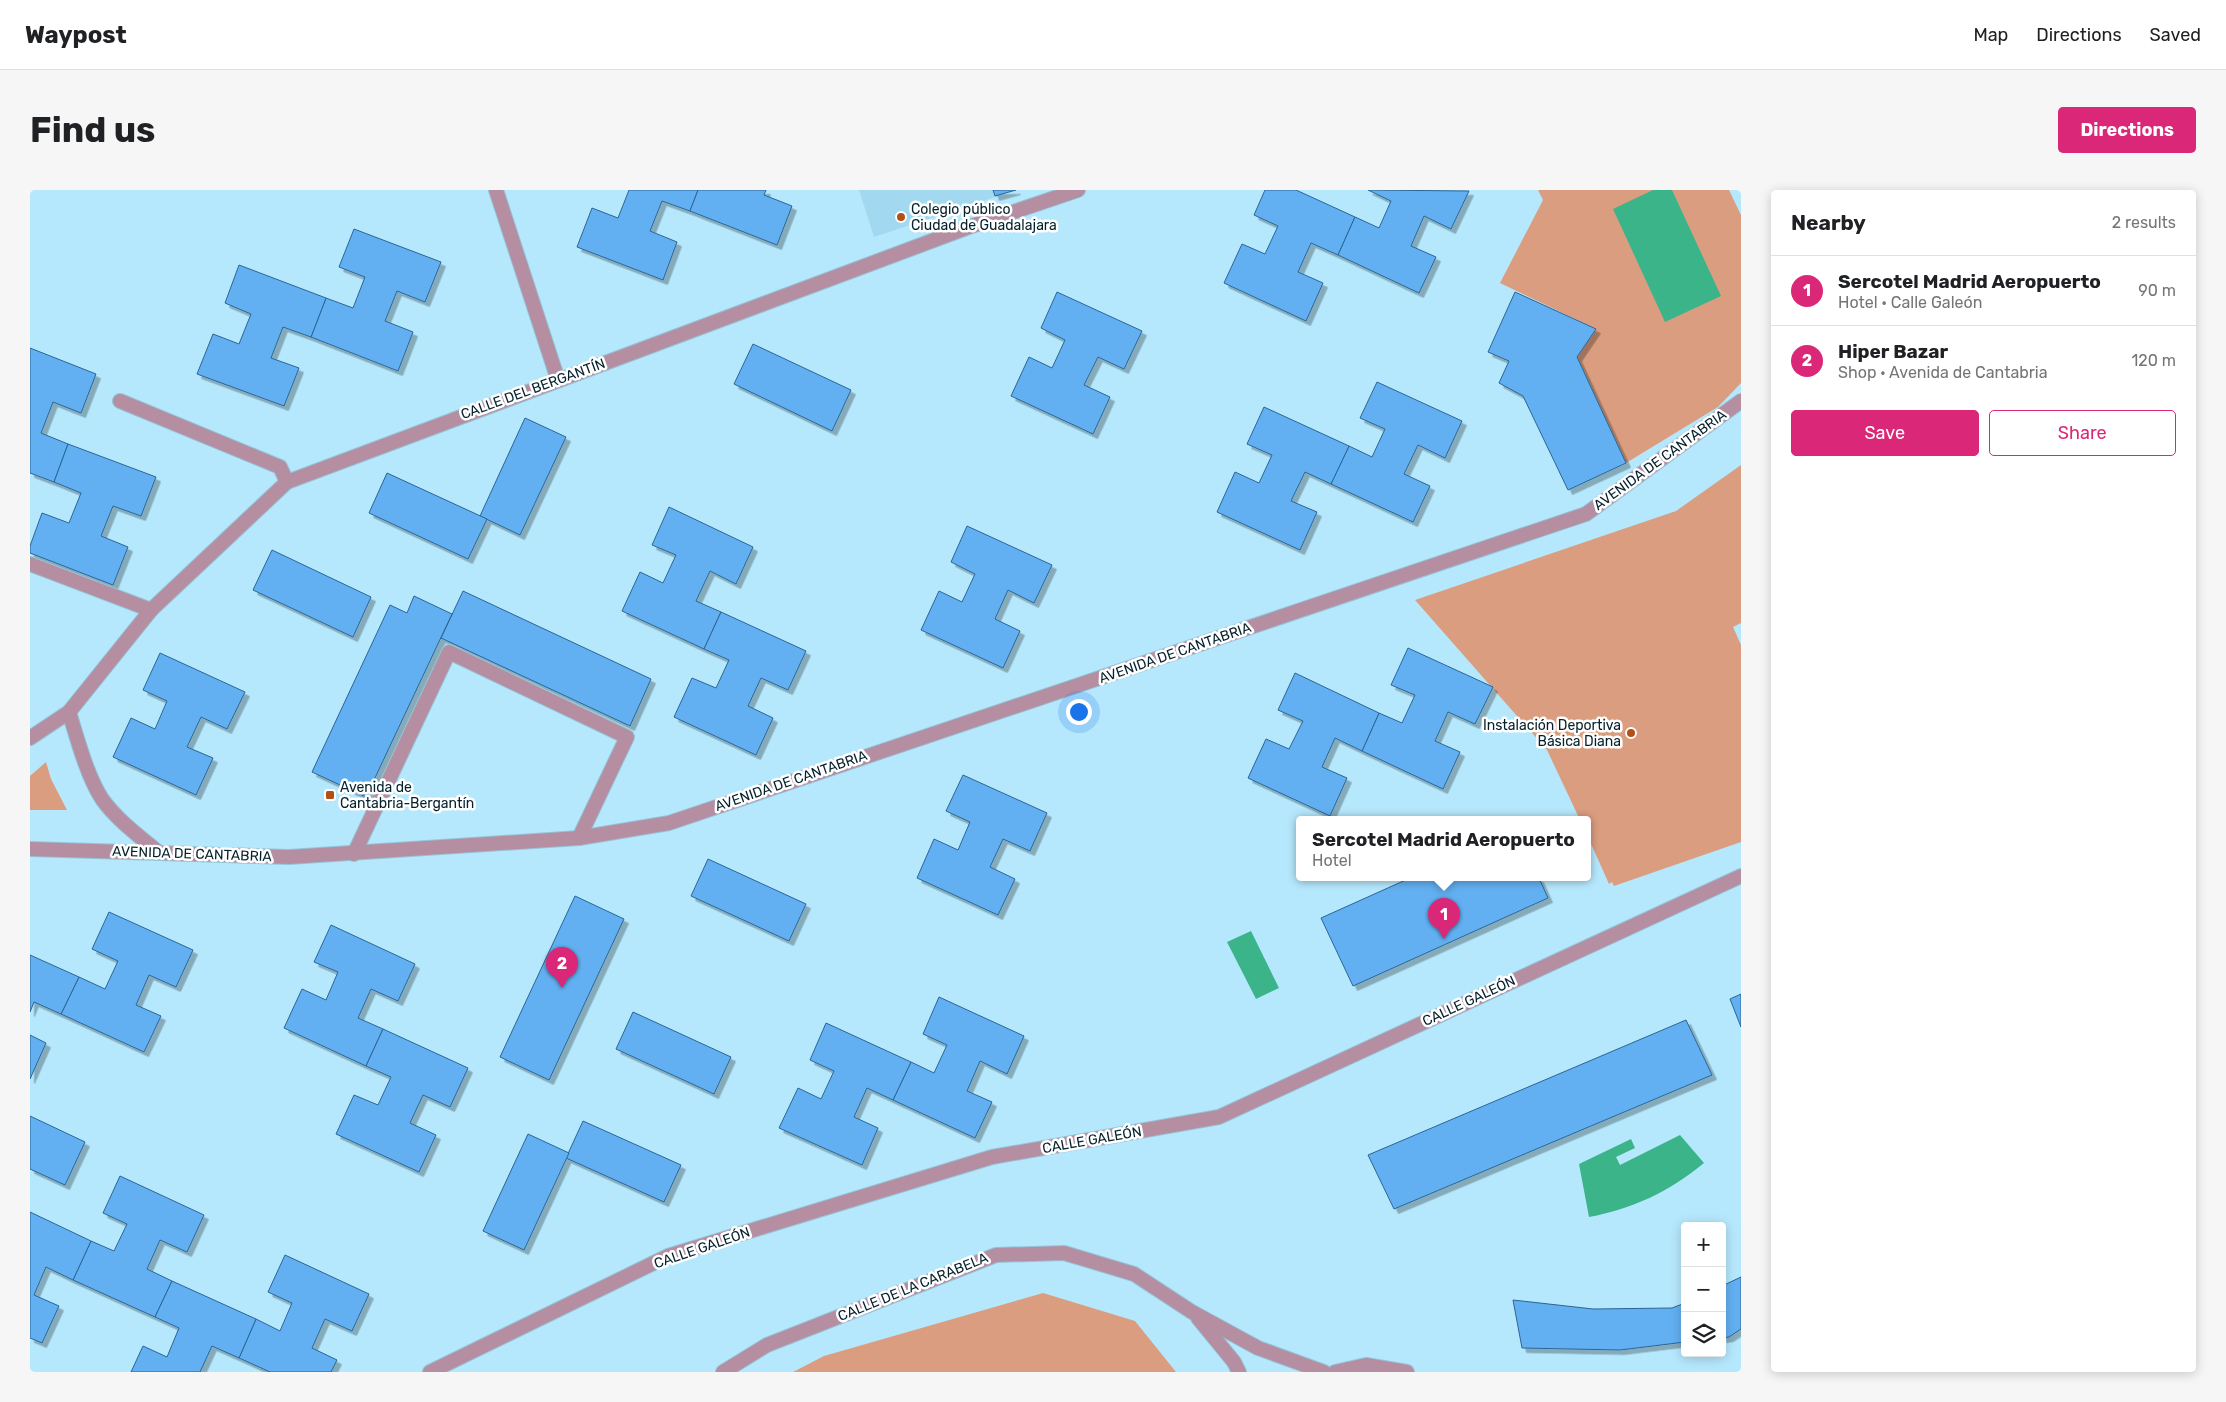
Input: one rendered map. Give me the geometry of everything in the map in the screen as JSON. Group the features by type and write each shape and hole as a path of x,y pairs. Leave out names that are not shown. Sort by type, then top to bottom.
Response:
{"street":[{"path":"496,190 558,380"},
{"name":"CALLE DEL BERGANTÍN","path":"30,738 69,712 151,610 287,482 970,227 1078,190"},
{"path":"120,400 280,467 287,482"},
{"name":"AVENIDA DE CANTABRIA","path":"30,849 289,857 579,838 669,822 1586,514 1741,401"},
{"path":"30,564 151,610"},
{"path":"354,854 449,652 627,737 579,838"},
{"path":"69,712 82,754 102,798 122,822 158,852"},
{"name":"CALLE GALEÓN","path":"430,1372 668,1256 992,1157 1219,1117 1741,876"},
{"name":"CALLE DE LA CARABELA","path":"723,1372 767,1345 996,1254 1064,1253 1073,1255 1134,1274 1192,1312"},
{"path":"1192,1312 1234,1362 1239,1372"},
{"path":"1192,1312 1258,1348 1324,1372"},
{"path":"1335,1372 1366,1365 1407,1372"}],"shaded area":[{"name":"Colegio público Ciudad de Guadalajara","path":"859,190 1016,190 874,237"},
{"path":"1538,190 1729,190 1741,215 1741,383 1718,407 1626,463 1577,357 1596,329 1500,283 1543,200"},
{"path":"1653,190 1672,190 1721,296 1665,322 1613,209"},
{"path":"1741,465 1741,623 1733,627 1741,645 1741,842 1614,886 1612,882 1609,884 1591,844 1591,816 1578,816 1547,750 1415,600 1676,511"},
{"path":"46,762 51,779 67,810 30,810 30,776"},
{"path":"1251,931 1279,988 1256,999 1227,942"},
{"path":"1680,1135 1704,1163 1677,1183 1650,1198 1605,1214 1589,1217 1579,1164 1631,1139 1635,1148 1616,1157 1620,1165"},
{"path":"1043,1293 1135,1321 1176,1372 793,1372 824,1356"}],"building":[{"path":"629,190 698,190 690,211 662,201 650,231 677,242 663,280 577,247 592,208 618,218"},
{"path":"698,190 766,190 764,195 792,206 777,245 690,211"},
{"path":"993,190 1016,190 995,196"},
{"path":"1265,190 1296,190 1355,217 1338,255 1311,243 1298,272 1323,283 1306,321 1224,283 1242,244 1265,254 1278,226 1254,215"},
{"path":"1368,190 1469,191 1451,229 1424,216 1411,246 1436,257 1419,293 1338,255 1355,217 1379,228 1391,201"},
{"path":"354,229 441,262 425,302 397,291 385,321 413,332 398,371 311,337 326,298 353,308 365,277 339,267"},
{"path":"239,265 326,298 311,337 283,327 271,358 299,368 284,406 197,374 213,334 239,344 251,314 225,303"},
{"path":"1057,292 1142,331 1124,369 1098,357 1084,385 1110,397 1093,434 1011,396 1029,357 1052,368 1065,340 1041,328"},
{"path":"1515,292 1596,329 1577,357 1626,463 1568,490 1523,396 1499,383 1509,361 1488,352"},
{"path":"753,344 851,390 832,431 734,384"},
{"path":"30,348 96,374 81,413 53,402 41,433 68,444 54,482 30,473"},
{"path":"1377,382 1462,421 1445,458 1418,445 1404,474 1430,486 1413,522 1331,484 1349,446 1372,457 1385,429 1360,418"},
{"path":"1264,407 1349,446 1331,484 1305,472 1291,501 1317,512 1300,550 1217,512 1235,472 1259,483 1272,455 1247,444"},
{"path":"525,418 566,437 520,535 480,516"},
{"path":"68,444 156,477 141,516 113,506 101,536 128,547 113,585 30,553 30,546 42,513 69,523 81,493 54,482"},
{"path":"387,473 487,519 468,559 369,513"},
{"path":"669,507 753,547 736,584 710,571 696,601 721,612 704,649 622,611 640,572 663,583 676,555 652,545"},
{"path":"967,526 1052,565 1034,603 1008,590 995,619 1020,631 1003,668 921,630 939,591 962,602 975,574 951,562"},
{"path":"272,550 371,597 353,637 253,590"},
{"path":"463,591 651,679 630,726 441,638"},
{"path":"414,596 452,614 366,797 312,772 390,605 407,613"},
{"path":"721,612 806,651 788,690 761,678 748,706 773,718 756,755 674,717 692,678 716,688 729,660 704,649"},
{"path":"1408,648 1493,687 1475,724 1448,712 1435,741 1460,752 1443,789 1362,751 1379,713 1402,723 1415,695 1391,685"},
{"path":"160,653 245,692 227,729 201,717 187,747 213,758 196,795 113,757 131,718 155,729 167,701 143,690"},
{"path":"1295,673 1379,713 1362,751 1335,738 1322,767 1347,778 1330,816 1248,778 1266,739 1289,749 1303,721 1278,710"},
{"path":"963,775 1047,813 1030,851 1003,839 990,867 1015,879 998,915 917,878 934,839 958,850 970,822 946,811"},
{"path":"708,859 806,904 789,941 691,896"},
{"path":"1403,881 1540,881 1548,898 1353,986 1321,918"},
{"path":"575,896 624,919 549,1080 500,1057"},
{"path":"109,912 193,950 176,987 149,975 136,1005 161,1016 144,1052 61,1014 79,977 105,989 118,961 92,949"},
{"path":"331,925 415,964 398,1001 371,989 358,1018 383,1029 366,1066 284,1028 302,989 326,1000 338,972 314,962"},
{"path":"30,955 79,977 61,1014 34,1002 30,1012"},
{"path":"1741,994 1741,1027 1730,999"},
{"path":"939,997 1024,1036 1007,1074 980,1061 967,1091 992,1102 975,1138 893,1100 911,1062 934,1073 947,1045 923,1034"},
{"path":"633,1012 731,1057 714,1094 616,1049"},
{"path":"1686,1020 1712,1075 1394,1209 1368,1155"},
{"path":"826,1023 911,1062 893,1100 867,1088 854,1117 878,1128 862,1165 779,1128 798,1088 821,1099 834,1071 810,1060"},
{"path":"383,1029 468,1068 450,1107 423,1095 410,1123 436,1135 419,1172 336,1134 354,1095 378,1105 391,1077 366,1066"},
{"path":"30,1035 46,1043 30,1079"},
{"path":"30,1116 85,1142 65,1185 30,1169"},
{"path":"583,1121 681,1165 664,1202 566,1158"},
{"path":"528,1134 569,1153 524,1250 483,1231"},
{"path":"120,1176 204,1215 187,1252 160,1240 147,1269 172,1281 155,1317 73,1280 91,1241 114,1251 127,1224 103,1213"},
{"path":"30,1212 91,1241 73,1280 46,1267 34,1295 59,1306 42,1343 30,1338"},
{"path":"285,1255 369,1294 352,1331 325,1319 312,1348 337,1360 331,1372 270,1372 239,1358 256,1319 280,1331 292,1303 268,1292"},
{"path":"1741,1277 1741,1329 1726,1337 1726,1312 1726,1284"},
{"path":"172,1281 256,1319 239,1358 212,1346 200,1372 131,1372 143,1346 167,1357 179,1328 155,1317"},
{"path":"1513,1300 1593,1309 1672,1308 1681,1305 1681,1342 1620,1350 1522,1348"}],"place":[{"name":"Colegio público Ciudad de Guadalajara","path":"901,217"},
{"name":"Instalación Deportiva Básica Diana","path":"1631,733"},
{"name":"Avenida de Cantabria-Bergantín","path":"330,795"},
{"name":"Sercotel Madrid Aeropuerto","path":"1444,939"},
{"name":"Hiper Bazar","path":"562,988"}]}
